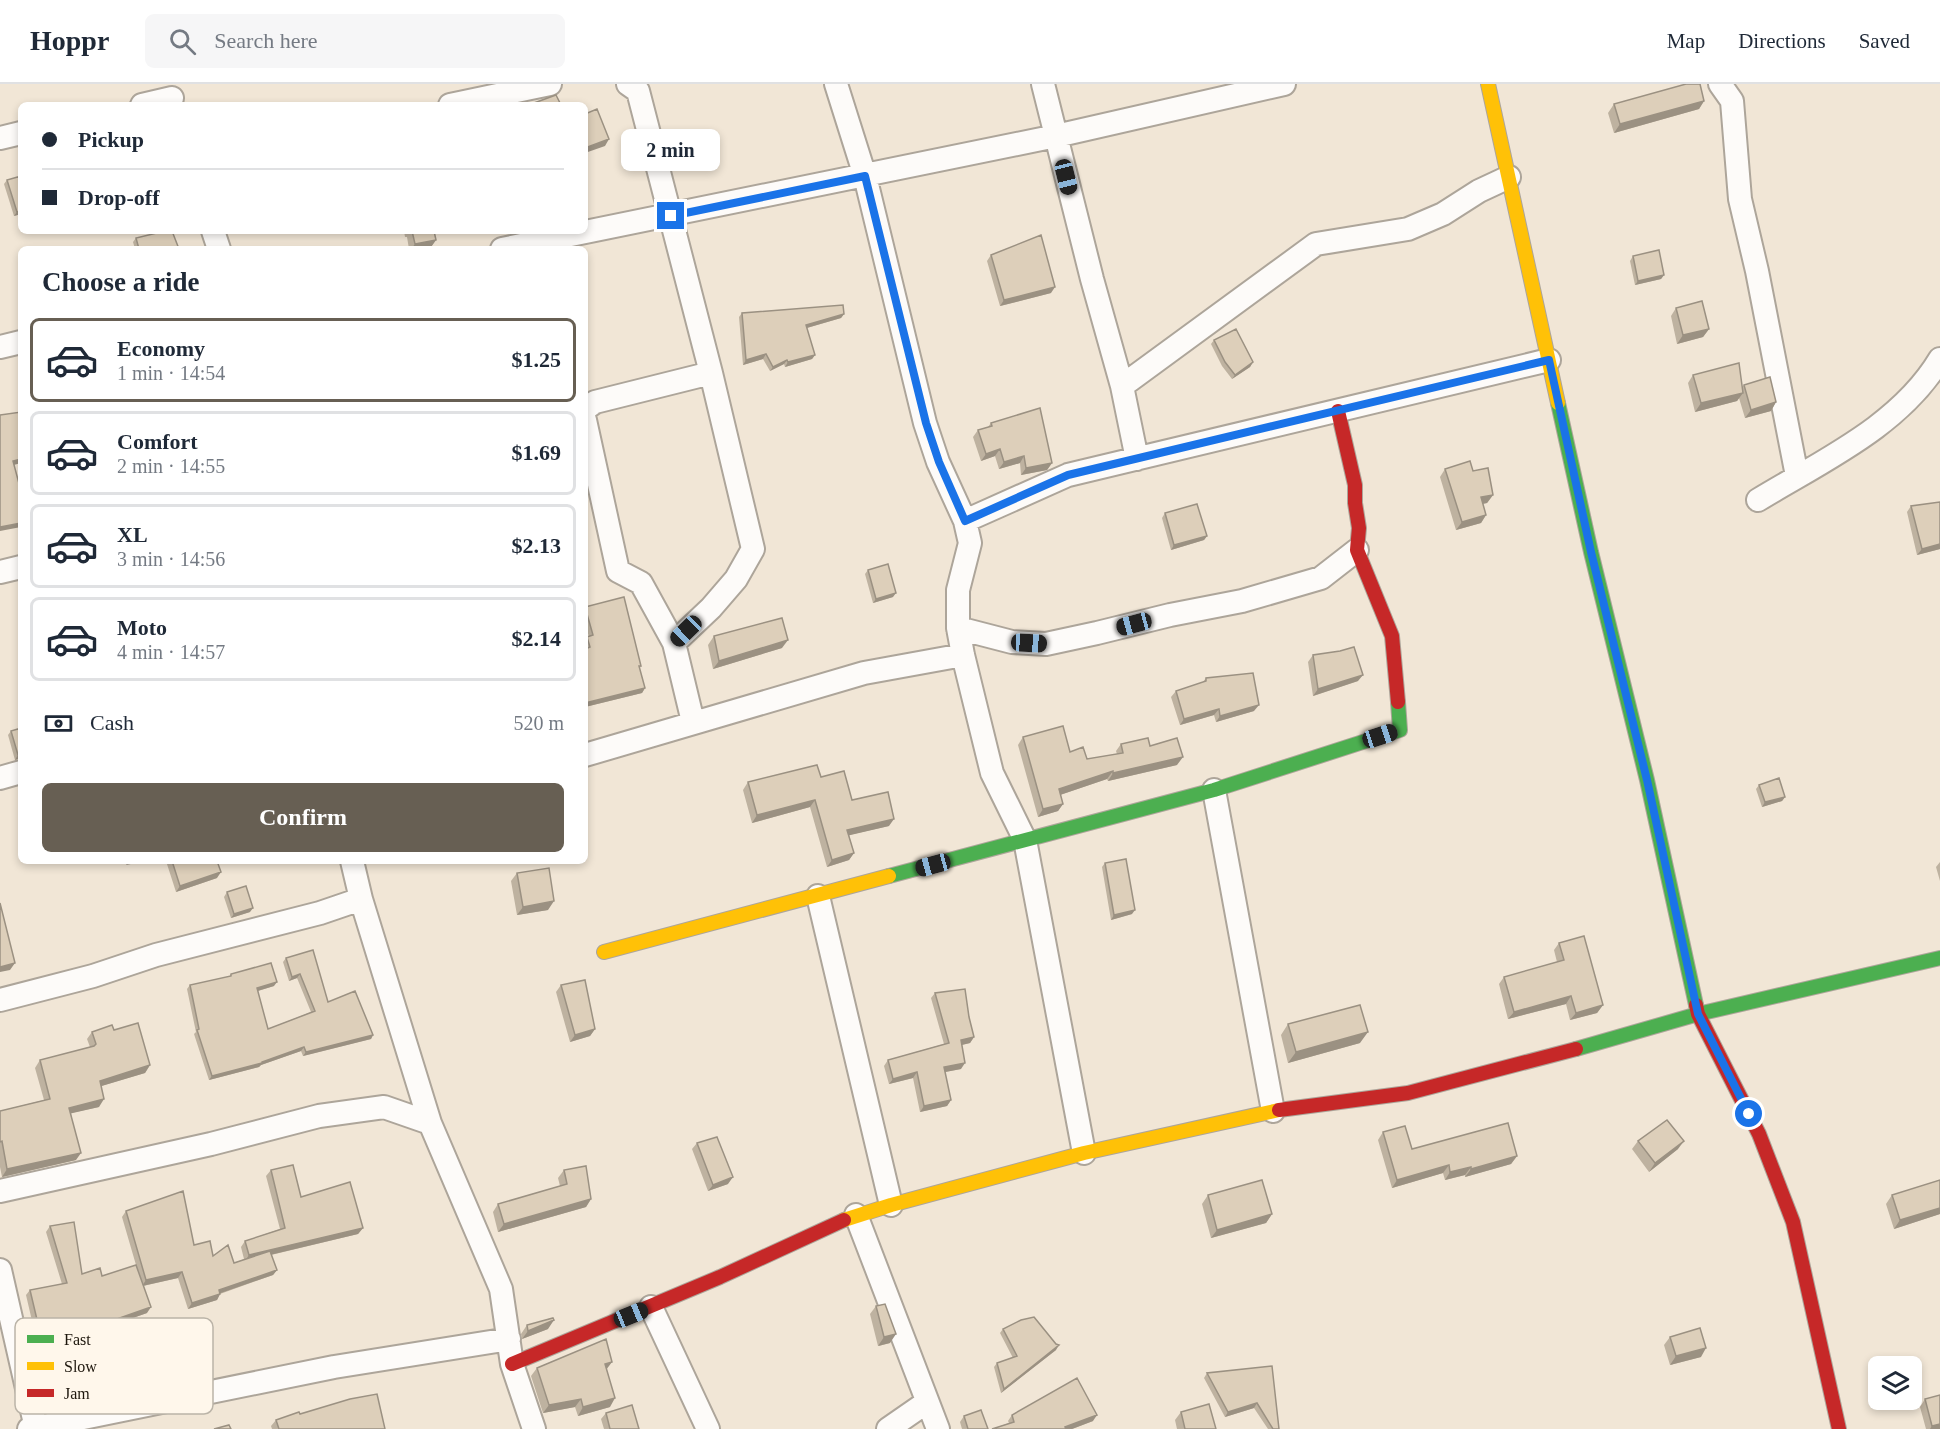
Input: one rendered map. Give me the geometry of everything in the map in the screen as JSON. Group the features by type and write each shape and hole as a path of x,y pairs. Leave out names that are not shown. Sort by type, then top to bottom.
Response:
{"street":[{"path":"460,102 507,88 550,84"},
{"path":"628,84 638,91 711,373 753,549 736,579 711,608 674,643"},
{"path":"836,84 865,176 926,423 939,462 965,521 970,543 958,590 958,628 963,656 992,773 1025,840 1084,1153"},
{"path":"1043,84 1092,279 1122,386 1137,459"},
{"path":"588,232 1056,136 1284,84"},
{"path":"1488,84 1591,552 1647,780 1698,1014 1759,1134 1793,1222 1839,1429"},
{"path":"1720,84 1732,101 1740,199 1757,271 1797,476"},
{"path":"152,102 172,96"},
{"path":"0,138 18,134"},
{"path":"1122,386 1316,244 1408,229 1443,214 1479,191 1509,177"},
{"path":"517,246 579,234"},
{"path":"0,347 18,343"},
{"path":"1758,500 1873,430 1904,403 1940,359"},
{"path":"965,521 1068,475 1549,360"},
{"path":"588,407 595,402 711,373"},
{"path":"604,952 1214,790 1400,729 1392,636 1357,550 1359,528 1355,485 1338,411"},
{"path":"588,434 618,571 642,583 674,643 693,722"},
{"path":"958,628 1012,642 1046,644 1242,601 1322,578 1357,550"},
{"path":"0,572 18,568"},
{"path":"588,754 864,673 963,656"},
{"path":"0,778 18,773"},
{"path":"1214,790 1273,1110"},
{"path":"353,864 430,1123 501,1289 512,1364 534,1429"},
{"path":"818,896 891,1205"},
{"path":"0,1000 93,976 156,955 320,913 361,898"},
{"path":"512,1364 720,1277 856,1215 891,1205 1084,1153 1273,1110 1408,1093 1513,1067 1698,1014 1940,958"},
{"path":"0,1191 211,1144 319,1116 384,1107 430,1123"},
{"path":"856,1215 938,1429"},
{"path":"0,1270 15,1342"},
{"path":"651,1306 708,1429"},
{"path":"213,1395 334,1367 508,1339"},
{"path":"888,1429 927,1402"},
{"path":"33,1428 97,1422 131,1414"}],"building":[{"path":"1686,84 1700,84 1704,101 1620,124 1614,104"},
{"path":"556,95 560,102 537,102"},
{"path":"597,109 609,139 588,147 588,113"},
{"path":"18,177 18,212 17,212 7,180"},
{"path":"153,234 173,234 178,246 138,246 136,238"},
{"path":"413,234 435,234 436,240 415,244"},
{"path":"1041,235 1055,287 1004,300 991,255"},
{"path":"1659,250 1664,275 1638,281 1633,256"},
{"path":"1702,301 1709,329 1683,335 1676,308"},
{"path":"843,305 844,314 806,325 815,355 788,362 787,360 773,367 766,354 746,360 742,313"},
{"path":"1236,329 1253,362 1235,375 1225,362 1214,340"},
{"path":"1739,363 1743,393 1701,403 1693,375"},
{"path":"1770,377 1776,402 1751,410 1744,385"},
{"path":"1040,408 1052,463 1026,468 1024,456 1004,462 1000,449 986,454 978,430 992,426 991,423"},
{"path":"18,412 18,460 13,461 18,480 18,524 0,527 0,415"},
{"path":"1470,461 1473,471 1488,468 1493,495 1481,497 1486,515 1462,522 1445,469"},
{"path":"1940,502 1940,544 1922,549 1911,506"},
{"path":"1197,504 1207,536 1174,545 1165,513"},
{"path":"888,564 896,593 876,599 868,570"},
{"path":"624,597 645,688 588,702 588,648 590,647 588,637 593,635 588,618 588,606"},
{"path":"782,618 788,640 719,661 714,636"},
{"path":"1354,647 1363,675 1318,689 1313,655"},
{"path":"1253,673 1259,705 1220,716 1219,709 1184,719 1176,691 1206,681 1206,678"},
{"path":"1063,726 1070,752 1083,747 1087,759 1123,753 1121,744 1148,738 1150,746 1177,738 1183,757 1113,773 1113,771 1059,789 1063,804 1043,809 1023,737"},
{"path":"18,729 18,755 11,731"},
{"path":"817,765 821,777 844,771 852,800 888,792 894,819 847,830 854,853 832,860 815,800 757,815 748,782"},
{"path":"1779,778 1785,797 1765,802 1759,785"},
{"path":"1126,859 1135,910 1114,915 1105,863"},
{"path":"173,864 218,864 221,872 180,886"},
{"path":"549,868 554,901 523,907 517,873"},
{"path":"246,886 253,908 234,914 227,892"},
{"path":"0,903 15,963 0,967"},
{"path":"1584,936 1603,1005 1576,1013 1571,996 1514,1012 1504,977 1564,960 1559,943"},
{"path":"313,950 328,1002 355,991 373,1035 306,1052 304,1047 262,1063 212,1076 197,1030 199,1029 190,985 231,976 231,974 271,963 277,982 257,988 268,1029 315,1011 300,974 292,977 286,958"},
{"path":"585,980 595,1029 575,1035 561,985"},
{"path":"965,989 974,1037 961,1040 965,1063 944,1067 951,1100 924,1106 917,1072 893,1079 888,1060 949,1043 935,993"},
{"path":"1360,1005 1368,1032 1296,1052 1288,1024"},
{"path":"138,1023 150,1065 100,1081 104,1099 69,1108 81,1153 7,1169 2,1141 0,1142 0,1111 50,1099 40,1060 94,1046 96,1044 92,1032 112,1025 114,1030"},
{"path":"1667,1120 1684,1141 1655,1163 1638,1141"},
{"path":"1508,1123 1517,1156 1471,1169 1471,1167 1450,1172 1449,1165 1397,1180 1383,1132 1405,1126 1412,1149"},
{"path":"717,1137 733,1177 713,1185 697,1143"},
{"path":"293,1165 301,1197 350,1182 363,1228 249,1255 245,1241 285,1228 271,1170"},
{"path":"586,1166 591,1199 504,1224 498,1204 567,1184 564,1170"},
{"path":"1262,1180 1272,1214 1217,1230 1208,1195"},
{"path":"1940,1180 1940,1208 1900,1220 1892,1195"},
{"path":"183,1191 194,1245 210,1241 213,1256 228,1245 234,1263 270,1251 277,1270 219,1290 220,1294 192,1303 182,1272 146,1280 126,1211"},
{"path":"74,1222 82,1274 100,1268 102,1276 136,1265 151,1307 120,1318 37,1318 30,1290 67,1283 50,1226"},
{"path":"885,1304 896,1334 884,1337 876,1306"},
{"path":"1034,1317 1059,1345 1004,1389 997,1363 1017,1356 1003,1329 1021,1320"},
{"path":"553,1318 554,1320 528,1331 527,1325"},
{"path":"1700,1328 1706,1348 1676,1356 1670,1337"},
{"path":"606,1339 612,1362 605,1364 615,1398 583,1407 581,1399 549,1405 537,1368"},
{"path":"1272,1366 1279,1429 1273,1429 1257,1403 1228,1412 1207,1373"},
{"path":"1077,1378 1097,1415 1065,1427 1066,1429 992,1429 1014,1422 1012,1415"},
{"path":"377,1394 385,1429 279,1429 276,1420 299,1412 300,1414 350,1399"},
{"path":"1940,1395 1940,1424 1932,1426 1925,1399"},
{"path":"1209,1404 1216,1429 1185,1429 1181,1412"},
{"path":"632,1405 639,1429 610,1429 606,1413"},
{"path":"981,1410 988,1429 968,1429 964,1416"},
{"path":"229,1425 231,1429 214,1429"}],"traffic: fast":[{"path":"1558,403 1591,552 1647,780 1696,1005"},
{"path":"889,876 1214,790 1400,730 1398,702"},
{"path":"1576,1049 1698,1014 1940,958"}],"traffic: slow":[{"path":"1488,84 1558,403"},
{"path":"604,952 889,876"},
{"path":"844,1220 891,1205 1084,1153 1279,1110"}],"traffic: jam":[{"path":"1338,411 1355,485 1359,528 1357,550 1392,636 1398,702"},
{"path":"1696,1005 1698,1014 1759,1134 1793,1222 1839,1429"},
{"path":"1279,1110 1408,1093 1576,1049"},
{"path":"512,1364 720,1277 844,1220"}],"route":[{"path":"671,216 865,176 926,423 939,462 965,521 1068,475 1549,360 1591,552 1647,780 1698,1014 1749,1114"}]}
